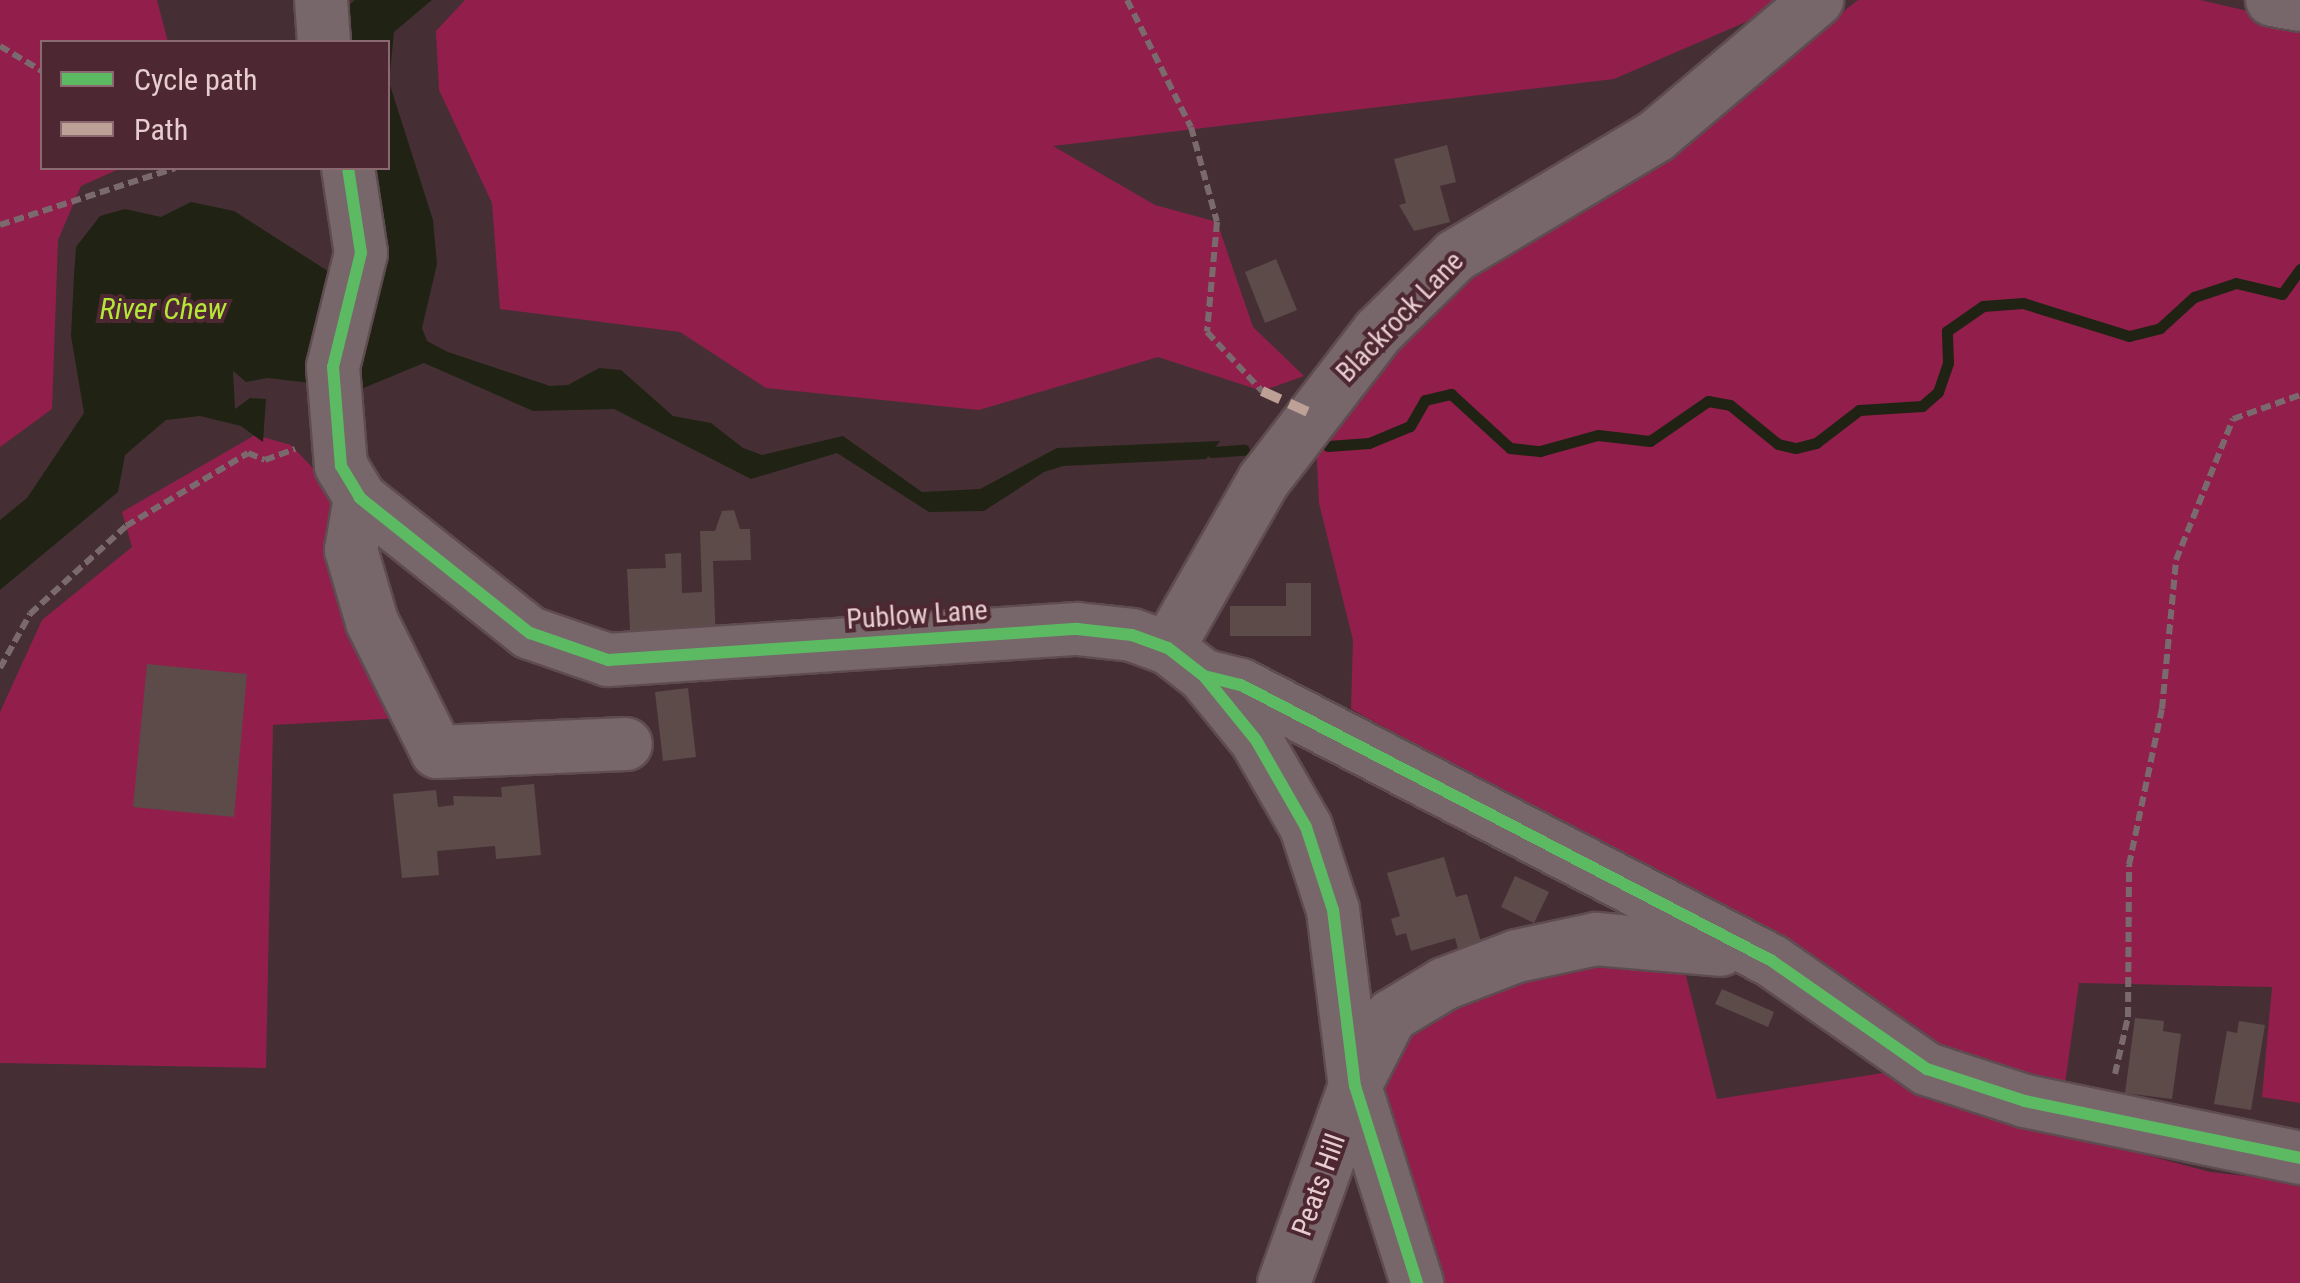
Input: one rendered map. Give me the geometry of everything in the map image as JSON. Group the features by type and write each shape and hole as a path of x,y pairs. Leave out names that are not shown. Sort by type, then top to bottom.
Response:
{"street":[{"path":"320,0 324,40"},
{"name":"Blackrock Lane","path":"1186,662 1264,480 1390,319 1455,256 1656,136 1817,0"},
{"path":"2272,0 2300,5"},
{"name":"Publow Lane","path":"348,170 361,252 333,367 334,436 341,466 360,498 530,632 608,660 1077,628 1132,635 1241,685 1772,961 1927,1069 2104,1119 2300,1158"},
{"path":"360,498 351,550 372,622 437,752 626,744"},
{"path":"1186,662 1256,740 1306,827 1332,910 1355,1086 1418,1283"},
{"name":"Peats Hill","path":"1284,1283 1355,1086 1390,1016 1444,984 1517,956 1596,938 1682,942 1772,961"}],"path":[{"path":"1127,0 1191,127 1217,222 1207,332 1262,391"},
{"path":"0,46 40,69"},
{"path":"0,225 170,170"},
{"path":"2104,1119 2128,1017 2129,866 2162,709 2176,560 2233,419 2300,396"},
{"path":"0,668 30,614 126,526 248,453 265,460 334,436"}],"shaded area":[{"path":"0,0 157,0 167,40 40,40 40,170 117,170 81,186 58,240 52,409 0,447"},
{"path":"465,0 1797,0 1614,79 1053,146 1155,205 1217,222 1253,327 1304,376 1262,391 1158,357 979,410 766,388 680,332 500,309 492,203 439,90 436,31"},
{"path":"1858,0 2200,0 2300,23 2300,1103 2262,1097 2272,987 2079,983 2065,1084 1931,1051 1638,866 1351,709 1353,640 1319,503 1316,442 1417,309 1628,182"},
{"path":"255,435 291,445 359,517 401,718 273,725 266,1068 0,1063 0,712 42,620 132,547 122,512"},
{"path":"1681,956 1717,1099 1896,1071 1958,1105 2210,1172 2300,1182 2300,1283 1439,1283 1377,1084 1400,1029 1523,966"}],"water":[{"name":"River Chew","path":"355,0 432,0 394,32 390,72 390,40 342,40 340,12"},
{"name":"River Chew","path":"390,85 433,220 437,264 422,328 427,341 448,352 550,386 568,385 599,368 621,370 673,416 711,423 743,448 762,455 843,436 922,492 980,489 1057,448 1220,441 1206,459 1063,466 1044,472 984,511 929,512 837,453 751,479 614,409 533,411 424,363 361,389 268,378 246,382 233,371 235,409 250,398 266,399 263,442 241,426 200,416 166,420 125,455 118,492 0,590 0,520 27,498 84,413 71,336 76,247 100,216 125,209 161,217 191,202 234,211 370,298 383,222 372,170 390,170"}],"building":[{"path":"1447,145 1456,182 1440,186 1450,222 1414,231 1399,205 1406,203 1394,159"},
{"path":"1276,259 1297,310 1265,323 1245,272"},
{"path":"734,510 740,529 750,529 751,560 713,561 716,644 631,648 627,569 666,568 665,554 681,553 682,593 702,592 700,531 715,531 722,511"},
{"path":"1286,583 1311,583 1311,636 1230,636 1230,606 1286,606"},
{"path":"147,664 247,674 234,817 133,807"},
{"path":"688,688 696,757 663,761 655,692"},
{"path":"534,784 541,855 496,859 495,846 437,851 439,875 402,878 393,794 436,790 438,807 454,805 453,796 502,797 501,787"},
{"path":"1444,857 1456,897 1467,894 1481,942 1458,949 1455,938 1411,951 1406,933 1396,936 1391,919 1400,916 1387,873"},
{"path":"1515,876 1549,892 1534,923 1501,907"},
{"path":"1722,989 1774,1012 1768,1027 1715,1004"},
{"path":"2135,1018 2164,1021 2163,1031 2181,1034 2172,1099 2125,1093"},
{"path":"2239,1021 2265,1025 2251,1110 2214,1104 2227,1031 2237,1033"}],"waterway":[{"path":"1328,446 1369,443 1410,426 1425,400 1451,394 1510,448 1540,451 1598,435 1650,441 1708,401 1730,405 1778,444 1796,448 1816,443 1859,410 1922,406 1938,392 1948,363 1947,331 1983,306 2023,303 2129,336 2160,328 2194,297 2236,283 2282,294 2300,269"},
{"path":"1212,452 1244,450"}],"marked path":[{"path":"1262,391 1310,413"}],"cycle path":[{"path":"348,170 361,253 333,367 341,466 360,498 530,633 608,660 1077,629 1132,635 1168,648 1204,676 1256,740 1306,827 1333,910 1355,1086 1417,1283"},
{"path":"1204,676 1241,685 1772,961 1927,1069 2025,1101 2300,1158"}]}
